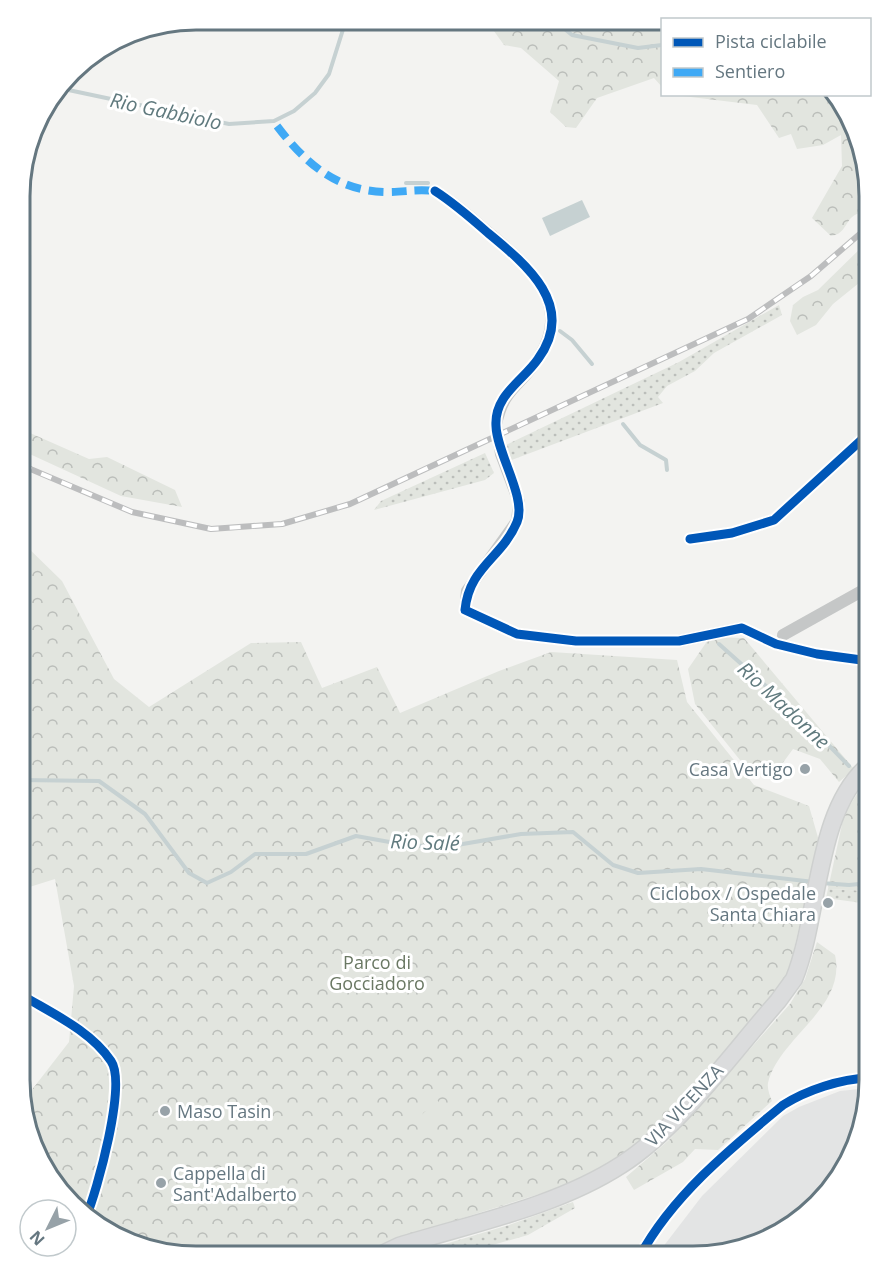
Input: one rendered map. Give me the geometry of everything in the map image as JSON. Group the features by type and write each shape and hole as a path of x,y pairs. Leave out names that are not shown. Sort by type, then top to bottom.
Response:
{"main road":[{"name":"VIA VICENZA","path":"399,1246 565,1194 623,1164 672,1123 778,1001 794,979 841,800 859,775"}],"street":[{"path":"435,191 450,200 517,257 537,278 549,301 552,318 550,338 538,360 500,404 495,425"},
{"path":"690,539 732,533 774,520 859,442"},
{"path":"501,454 519,502 518,521 467,591 465,610 517,634 576,641 679,641 742,628 776,644 817,654 859,660"},
{"path":"783,635 859,593"},
{"path":"30,1000 86,1034 113,1063 116,1080 106,1152 97,1191 90,1207"},
{"path":"645,1246 666,1217 699,1181 783,1105 795,1097 835,1083 859,1079"}],"shaded area":[{"path":"582,200 590,217 550,236 542,218"},
{"path":"859,1089 856,1113 850,1133 842,1154 831,1172 803,1205 767,1229 736,1240 715,1245 664,1246 702,1196 783,1116 799,1107 840,1091"}],"green space":[{"path":"493,30 661,30 661,86 654,78 597,98 576,128 566,127 550,112 559,81 521,48 504,45"},
{"path":"682,96 825,96 842,122 858,174 859,213 852,217 841,232 831,236 812,218 842,166 841,135 823,145 797,149 791,134 779,138 757,105"},
{"path":"859,250 859,283 833,304 816,325 797,335 790,321 793,305 818,290"},
{"path":"779,305 782,315 714,353 695,371 667,386 658,397 663,403 509,461 504,446 679,362"},
{"path":"30,433 89,459 107,457 175,490 182,507 121,496 30,454"},
{"path":"485,453 494,473 485,480 374,510 381,501"},
{"name":"Parco di Gocciadoro","path":"30,550 62,581 114,679 149,707 251,643 301,642 322,688 377,667 400,713 499,671 551,652 677,660 687,702 754,785 809,806 819,841 794,949 800,951 795,964 774,995 678,1106 622,1158 562,1187 395,1239 381,1246 174,1245 132,1233 95,1212 64,1181 47,1154 33,1113 30,1092 69,1042 74,986 55,879 30,887"},
{"path":"710,637 744,638 854,769 839,782 820,759 793,749 771,779 748,770 695,704 688,669"},
{"path":"859,790 859,891 828,889 844,815"},
{"path":"828,889 859,891 859,903 826,898"},
{"path":"817,942 835,955 836,974 831,991 822,1007 775,1066 768,1083 772,1101 718,1150 695,1149 683,1162 634,1190 626,1177 669,1140 790,1004 805,979"},
{"path":"437,1100 449,1113 426,1134 414,1122"},
{"path":"573,1202 575,1208 528,1235 489,1246 439,1246 509,1225"}],"waterway":[{"name":"Rio Gabbiolo","path":"68,90 229,124 274,121 294,111 315,93 329,74 343,30"},
{"path":"566,30 572,35 638,48 661,45"},
{"name":"Rio Madonne","path":"406,183 428,183"},
{"name":"Rio Madonne","path":"560,331 572,340 592,364"},
{"name":"Rio Madonne","path":"623,424 640,445 666,460 667,470"},
{"name":"Rio Madonne","path":"719,644 804,720 849,766"},
{"name":"Rio Salé","path":"30,780 99,781 145,814 189,873 207,883 231,872 255,854 306,854 356,836 412,846 457,845 521,834 573,832 613,865 638,873 701,869 814,882"},
{"name":"Rio Salé","path":"821,883 859,884"}],"tunnel":[{"path":"496,425 501,454"}],"railway":[{"path":"30,469 132,512 211,529 282,524 350,504 748,319 811,276 859,235"}],"marked path":[{"path":"277,126 312,164 339,181 370,191 435,191"}],"cycle path":[{"path":"435,191 469,216 531,273 550,304 552,321 549,340 538,359 504,397 497,415 498,437 515,488 519,512 511,534 473,583 465,610 517,634 576,641 679,641 742,628 776,644 817,654 859,660"},
{"path":"690,539 732,533 774,520 859,442"},
{"path":"30,1000 92,1040 111,1061 115,1073 109,1138 89,1207"},
{"path":"646,1246 669,1213 704,1174 783,1105 824,1086 859,1079"}],"place":[{"name":"Casa Vertigo","path":"805,769"},
{"name":"Ciclobox / Ospedale Santa Chiara","path":"828,903"},
{"name":"Maso Tasin","path":"165,1111"},
{"name":"Cappella di Sant'Adalberto","path":"161,1183"}]}
